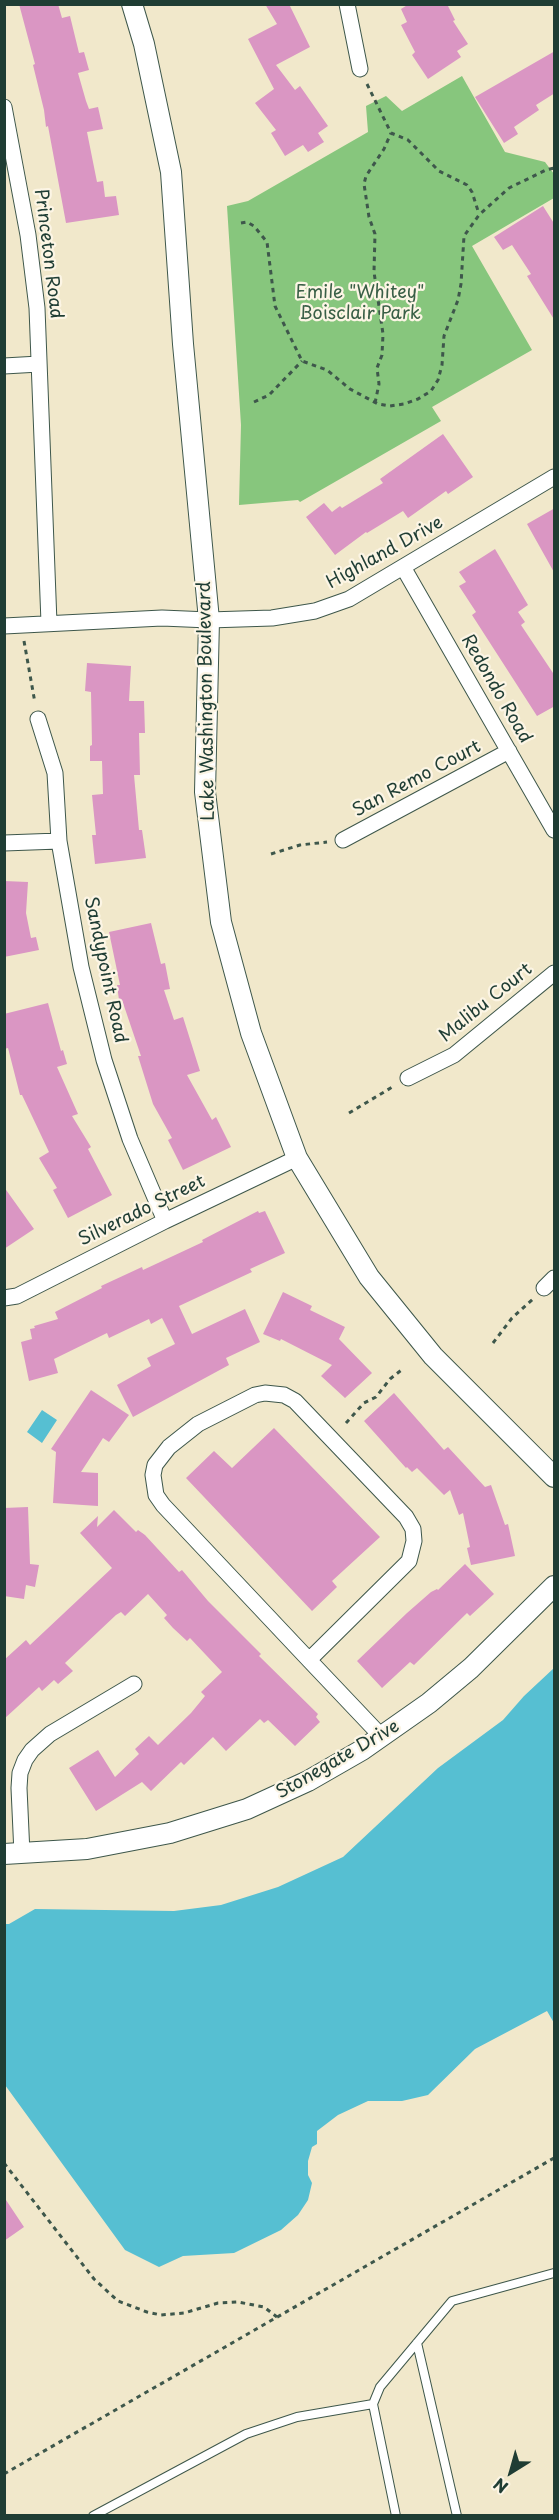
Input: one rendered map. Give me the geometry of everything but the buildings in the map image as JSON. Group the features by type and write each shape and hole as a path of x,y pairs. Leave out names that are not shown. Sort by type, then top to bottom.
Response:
{"street":[{"name":"Lake Washington Boulevard","path":"132,4 144,44 171,172 183,344 209,620 205,792 221,922 251,1033 297,1158 375,1285 433,1356 555,1477"},
{"path":"347,4 360,69"},
{"name":"Princeton Road","path":"4,107 30,246 37,308 49,624"},
{"path":"4,366 39,364"},
{"name":"Highland Drive","path":"4,626 162,618 209,620 272,618 315,611 349,599 555,477"},
{"name":"Redondo Road","path":"403,567 555,830"},
{"name":"Sandypoint Road","path":"38,719 55,773 59,841 81,968 104,1060 130,1138 165,1221"},
{"name":"San Remo Court","path":"343,840 509,751"},
{"path":"4,843 59,841"},
{"name":"Malibu Court","path":"408,1078 454,1055 555,973"},
{"name":"Silverado Street","path":"4,1298 17,1296 165,1221 297,1158"},
{"path":"309,1660 404,1569 413,1551 412,1529 406,1517 295,1401 284,1395 266,1393 255,1395 220,1412 183,1435 155,1465 153,1485 164,1505 309,1660 382,1737"},
{"name":"Stonegate Drive","path":"13,1854 87,1849 134,1842 213,1821 247,1809 308,1781 382,1737 450,1687 555,1587"},
{"path":"13,1854 20,1773 32,1750 50,1734 134,1684"}],"lane":[{"path":"396,2516 373,2404 380,2387 452,2301 555,2273"},
{"path":"417,2343 457,2516"},
{"path":"93,2516 246,2433 297,2417 373,2404"}],"path":[{"path":"360,69 391,133 408,140 439,171 467,185 472,192 479,215"},
{"path":"375,403 379,384 377,368 382,356 383,334 374,272 375,234 364,184 366,176 384,149 391,133"},
{"path":"241,223 246,222 254,226 267,242 275,306 302,361 327,370 350,389 375,403 390,406 418,399 431,390 438,380 446,326 458,300 464,236 479,215 509,188 555,168"},
{"path":"254,402 269,395 302,361"},
{"path":"21,625 38,719"},
{"path":"272,855 300,845 343,840"},
{"path":"349,1113 408,1078"},
{"path":"493,1343 512,1318 549,1283"},
{"path":"346,1423 364,1403 376,1397 386,1383 404,1368"},
{"path":"4,2474 555,2157"},
{"path":"4,2163 93,2279 118,2301 147,2312 172,2315 218,2303 238,2302 264,2307 277,2317"}],"green space":[{"name":"Emile \"Whitey\" Boisclair Park","path":"462,76 505,152 545,162 554,174 554,198 472,246 532,350 432,407 441,421 300,502 298,500 239,505 241,425 227,206 248,201 368,132 366,106 386,96 402,111"}],"water":[{"path":"42,1410 57,1420 42,1443 27,1432"},
{"path":"554,1668 554,2023 547,2011 475,2049 428,2095 402,2101 368,2101 338,2115 317,2131 317,2144 312,2147 308,2161 308,2175 312,2183 308,2200 298,2215 281,2230 234,2253 183,2256 159,2267 125,2250 5,2085 5,1924 35,1909 174,1911 221,1905 278,1887 343,1857 438,1768 503,1720 524,1696"}]}
